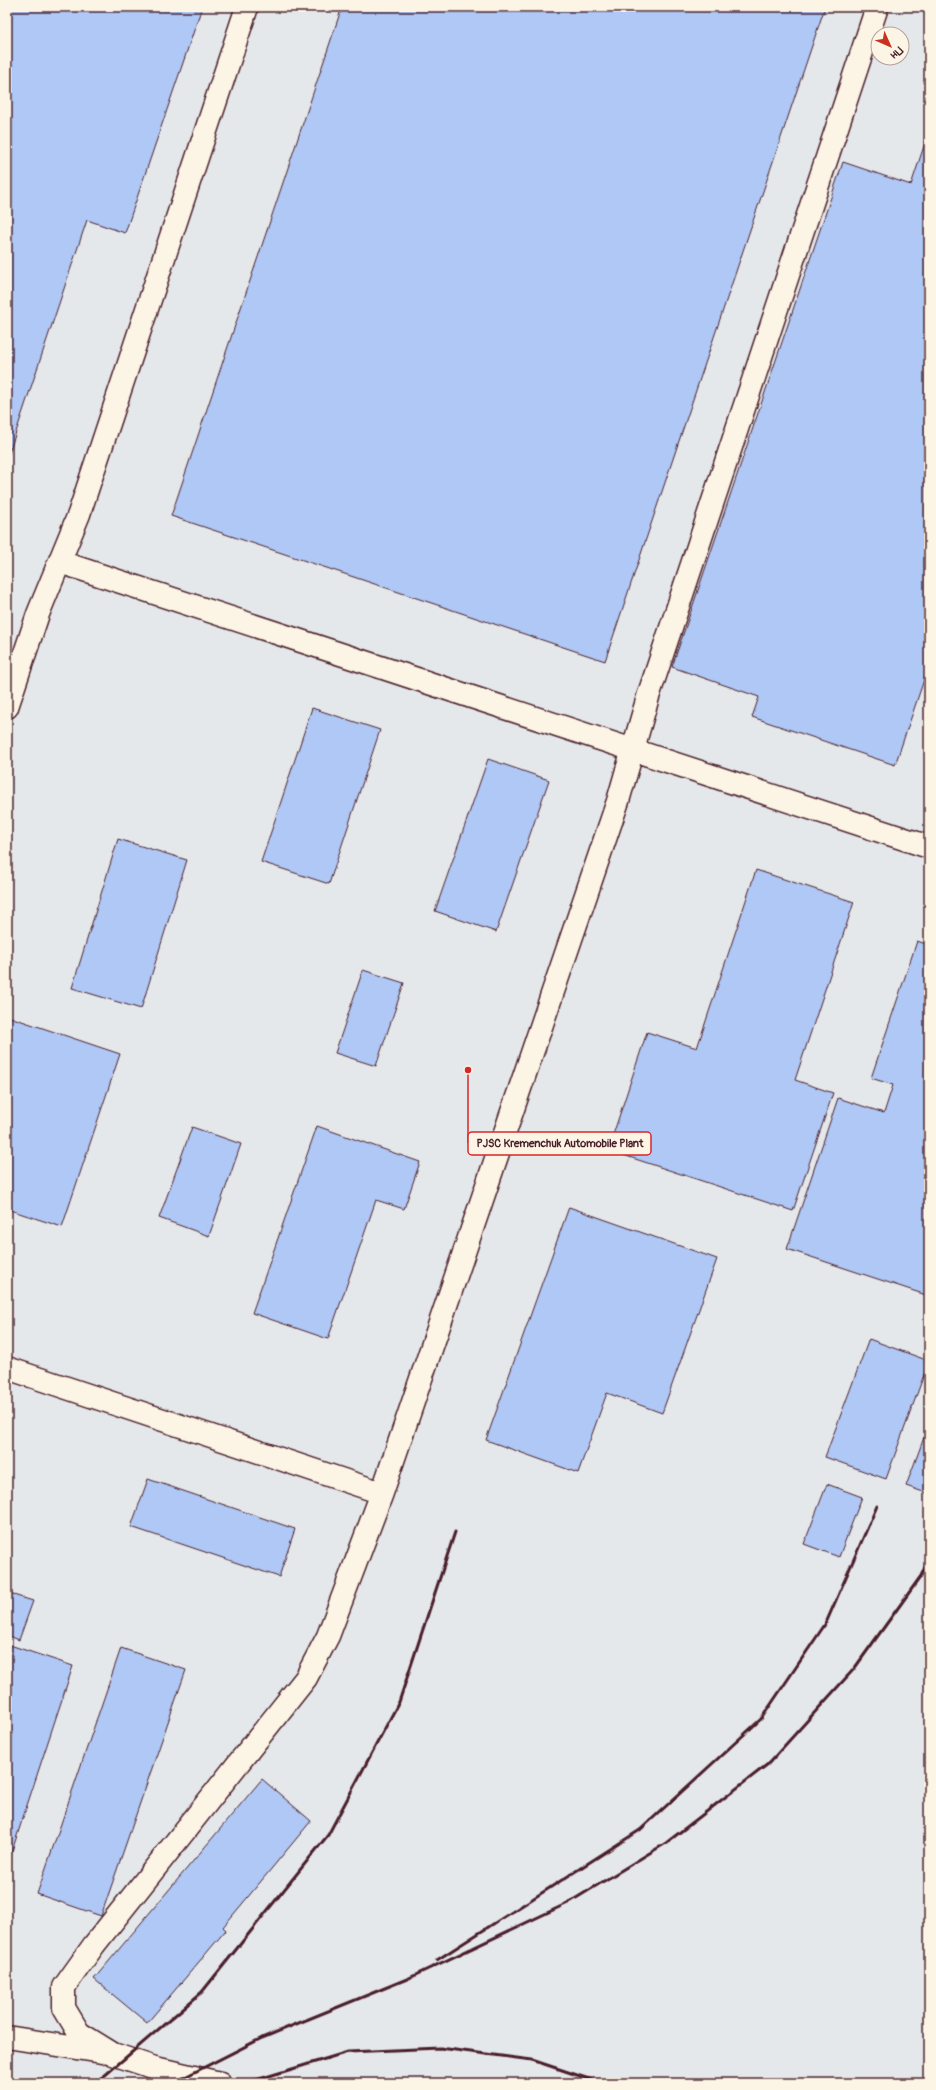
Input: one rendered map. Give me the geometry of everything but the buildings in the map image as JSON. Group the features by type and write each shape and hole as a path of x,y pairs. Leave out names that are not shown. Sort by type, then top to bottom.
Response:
{"lane":[{"path":"7,707 38,614 79,514 247,7"},
{"path":"113,2054 79,2033 64,2008 64,1987 94,1945 306,1678 328,1636 382,1493 616,808 653,682 877,7"},
{"path":"60,562 929,847"},
{"path":"7,1368 382,1493"},
{"path":"7,2037 113,2054 155,2068 220,2083"}],"shaded area":[{"path":"7,7 929,7 929,2083 7,2083"}],"railway":[{"path":"437,1960 640,1830 761,1719 826,1623 877,1506"},
{"path":"96,2083 202,1992 328,1835 399,1702 455,1532"},
{"path":"173,2083 262,2038 407,1979 568,1903 666,1843 768,1764 854,1669 921,1576 929,1559"},
{"path":"246,2083 348,2052 440,2048 532,2060 601,2083"}],"place":[{"name":"PJSC Kremenchuk Automobile Plant","path":"468,1070"}]}
